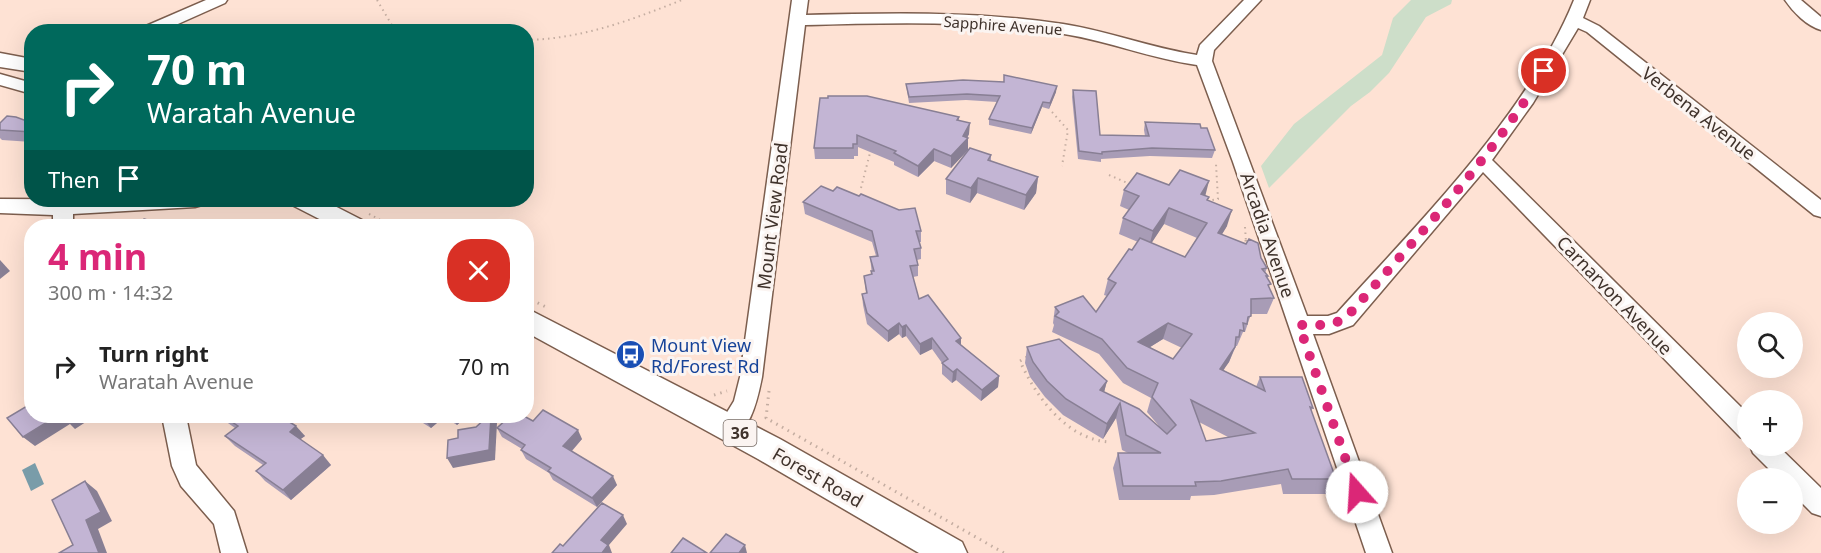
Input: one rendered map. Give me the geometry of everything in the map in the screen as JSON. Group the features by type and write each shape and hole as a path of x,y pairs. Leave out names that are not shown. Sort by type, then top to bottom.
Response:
{"main road":[{"path":"316,207 340,219"},
{"name":"Forest Road","path":"534,323 730,428 950,553"}],"street":[{"path":"164,24 219,0"},
{"name":"Mount View Road","path":"730,428 745,404 751,377 800,0"},
{"path":"1204,61 1206,50 1253,0"},
{"path":"1299,325 1329,325 1345,319 1482,162 1524,105 1575,20 1582,0"},
{"path":"1793,0 1797,6 1821,25"},
{"name":"Sapphire Avenue","path":"797,20 975,20 1065,29 1117,40 1176,58 1204,61"},
{"name":"Verbena Avenue","path":"1575,20 1593,29 1821,210"},
{"name":"Arcadia Avenue","path":"1204,61 1246,173 1379,553"},
{"path":"17,63 0,78 24,86"},
{"name":"Carnarvon Avenue","path":"1482,162 1493,170 1737,419"},
{"path":"0,206 63,217 141,207"},
{"path":"175,423 184,466 190,478 225,519 234,553"},
{"path":"1772,456 1821,505"}],"path":[{"path":"377,0 391,24"},
{"path":"534,40 549,41 577,37 682,0"},
{"path":"1052,112 1068,130 1062,166"},
{"path":"861,188 872,147"},
{"path":"1207,201 1218,199 1216,164"},
{"path":"1109,175 1139,188"},
{"path":"1243,220 1246,230 1246,247 1251,254"},
{"path":"1032,351 1020,361 1035,393 1071,428 1089,440 1101,444 1110,442"},
{"path":"766,418 1004,553"}],"green space":[{"path":"1411,0 1452,0 1451,4 1426,17 1389,73 1370,92 1351,106 1269,188 1261,166 1294,124 1382,55 1393,18"}],"water":[{"path":"35,463 44,484 31,491 22,470"}],"building":[{"path":"1004,75 1057,86 1050,103 1043,102 1032,128 989,119 1000,96 967,94 909,97 906,84 963,80 1004,82"},
{"path":"1073,90 1096,91 1100,135 1149,136 1145,122 1200,124 1201,128 1207,128 1215,150 1152,148 1102,152 1102,154 1079,151"},
{"path":"828,96 867,96 959,117 957,120 970,123 963,136 968,138 951,156 934,149 918,166 894,153 896,151 857,135 857,144 853,144 853,148 814,148 820,98 828,98"},
{"path":"7,116 16,117 24,120 24,132 0,130 0,123"},
{"path":"970,148 991,155 988,160 1038,177 1026,195 978,178 971,188 946,179"},
{"path":"1180,170 1209,181 1201,194 1209,197 1207,200 1232,210 1218,233 1246,244 1249,239 1258,243 1261,258 1267,268 1262,269 1268,276 1266,276 1271,284 1268,285 1274,298 1251,299 1251,316 1248,317 1247,324 1243,323 1244,331 1240,330 1239,337 1236,337 1235,347 1220,369 1265,391 1260,377 1302,377 1313,408 1310,407 1336,479 1292,479 1288,469 1221,481 1195,482 1196,486 1123,486 1118,453 1161,453 1126,435 1120,403 1107,424 1066,399 1047,381 1033,362 1027,347 1059,339 1107,381 1100,390 1139,409 1167,434 1176,425 1152,397 1158,383 1127,368 1102,339 1055,316 1059,312 1055,307 1083,296 1096,312 1116,283 1108,279 1129,249 1132,250 1140,238 1185,257 1207,223 1169,208 1153,231 1123,218 1139,196 1124,190 1137,173 1169,185","holes":["1168,323 1192,334 1173,359 1138,342","1191,400 1255,433 1206,441"]},
{"path":"821,186 833,191 837,187 859,196 861,194 899,210 915,208 921,231 916,231 921,248 914,249 918,265 910,266 919,299 928,295 961,338 956,341 999,376 982,390 957,369 953,372 942,363 948,359 932,338 920,344 906,325 902,327 899,323 888,331 867,313 862,294 867,293 864,276 874,271 870,257 878,256 872,231 803,202"},
{"path":"24,408 24,423 46,423 23,437 7,418"},
{"path":"543,410 578,430 563,446 613,476 592,498 548,471 551,468 521,450 525,445 497,428 502,423 534,423"},
{"path":"234,423 291,423 296,426 290,432 323,455 283,490 256,471 266,463 225,436 238,426"},
{"path":"480,423 491,423 489,450 447,458 448,440 458,438 458,430 476,427"},
{"path":"85,481 101,512 86,520 99,553 59,553 73,545 52,500"},
{"path":"602,503 623,515 601,540 608,545 602,553 552,553 560,544 563,546"},
{"path":"726,534 745,545 739,553 710,553"},
{"path":"683,538 707,553 671,553"}],"place":[{"name":"Mount View Rd/Forest Rd","path":"630,355"}],"route":[{"path":"1357,492 1299,325 1329,325 1345,319 1482,162 1524,105 1544,71"}]}
